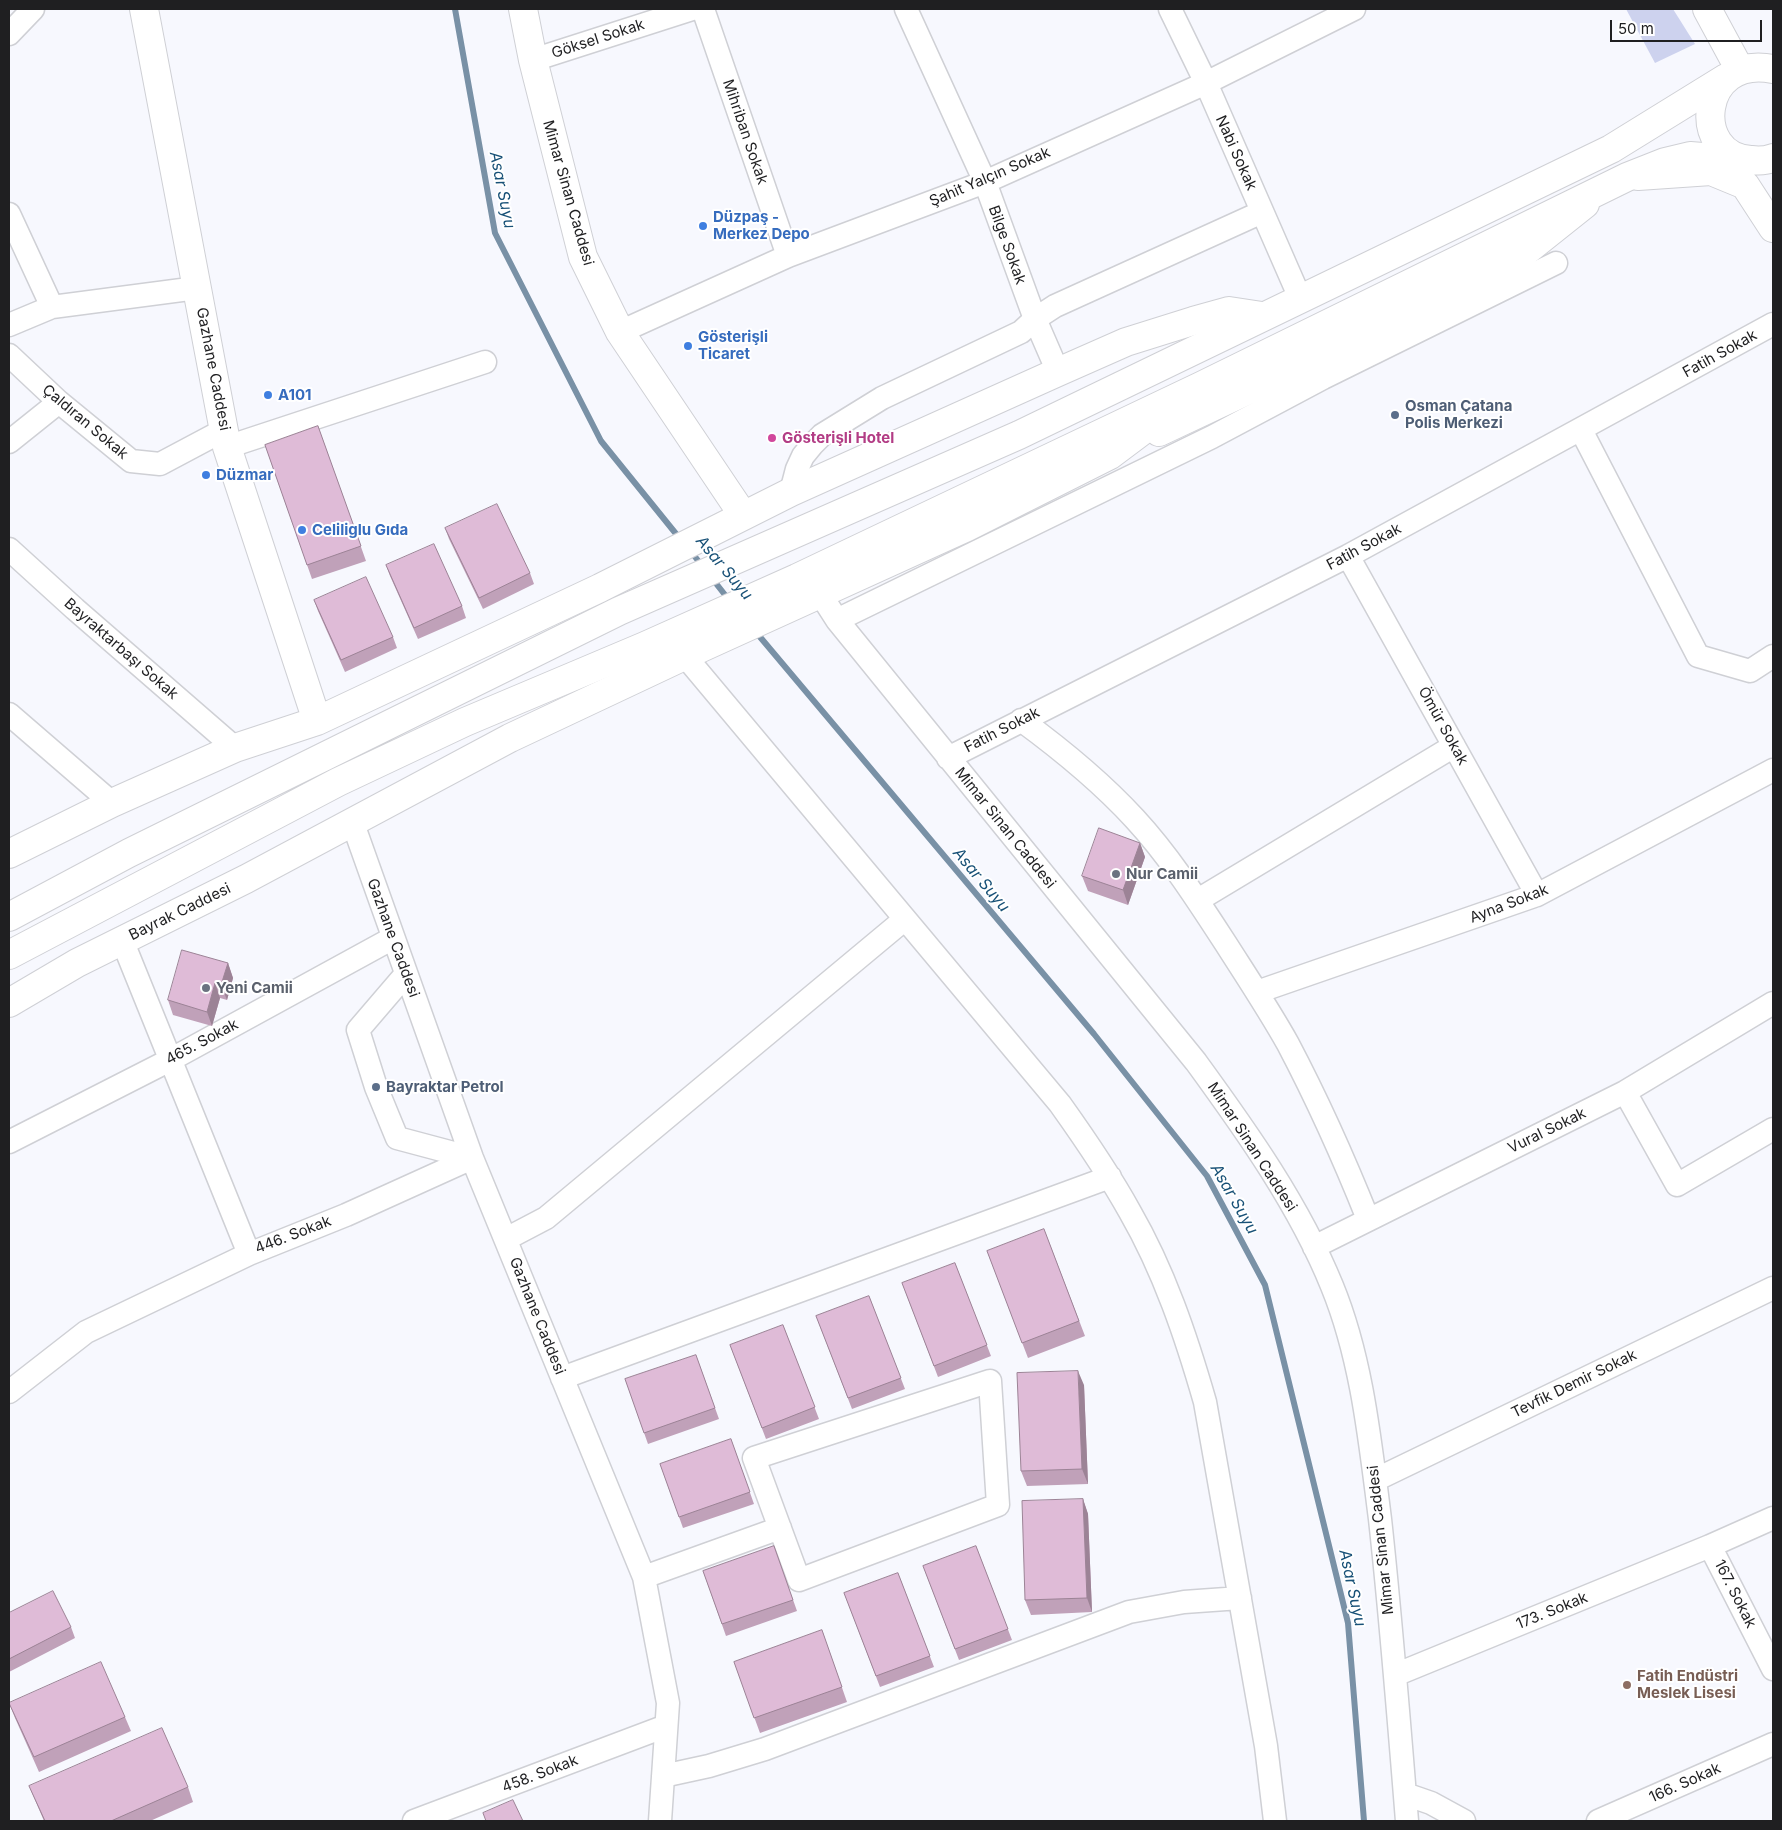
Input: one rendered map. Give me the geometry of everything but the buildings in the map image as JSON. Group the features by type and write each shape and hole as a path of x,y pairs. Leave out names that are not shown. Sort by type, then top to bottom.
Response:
{"main road":[{"name":"Gazhane Caddesi","path":"144,9 226,439 317,721"},
{"name":"Mimar Sinan Caddesi","path":"523,9 533,60 583,257 620,332 743,515"},
{"path":"1707,9 1733,74"},
{"path":"9,917 138,849 620,611 1019,434 1611,148 1733,74 1755,67 1772,69"},
{"path":"1733,74 1716,91 1710,106 1710,123 1716,138 1726,151 1740,160"},
{"path":"807,592 1201,386 1617,182 1665,162 1690,156 1765,161 1773,158"},
{"path":"9,955 338,782 465,722 645,646 807,592 967,527 1104,458 1384,326 1521,255 1617,182 1711,171 1745,186 1773,228"},
{"path":"9,854 112,803 235,748 317,721 600,588 791,492 1058,372 1133,340 1192,321 1230,311 1262,316"},
{"path":"1104,458 1201,386"},
{"name":"Bayrak Caddesi","path":"9,1003 77,963 246,879 510,738 693,652 807,592"}],"street":[{"path":"9,34 33,9"},
{"name":"Göksel Sokak","path":"533,60 692,9"},
{"name":"Mihriban Sokak","path":"703,9 788,256"},
{"name":"Bilge Sokak","path":"906,9 984,182 1035,319 1058,372"},
{"name":"Nabi Sokak","path":"1170,9 1206,83 1300,298"},
{"name":"Şahit Yalçın Sokak","path":"620,332 788,256 984,182 1206,83 1354,9"},
{"path":"791,492 797,469 803,456 822,435 882,398 1021,332 1035,319 1055,306 1262,212"},
{"path":"9,214 52,307"},
{"path":"837,620 1212,437 1322,378 1556,263"},
{"path":"9,325 52,307 197,288"},
{"name":"Fatih Sokak","path":"948,758 1348,556 1773,324"},
{"name":"Çaldıran Sokak","path":"9,355 59,402 131,461 160,464 226,439 485,362"},
{"path":"9,442 59,402"},
{"path":"1581,430 1698,656 1750,671 1773,656"},
{"path":"1104,458 1108,487"},
{"name":"Bayraktarbaşı Sokak","path":"9,549 235,748"},
{"name":"Ömür Sokak","path":"1348,556 1538,895"},
{"name":"Mimar Sinan Caddesi","path":"807,592 837,620 1196,1062 1243,1126 1314,1247 1332,1288 1352,1346 1365,1410 1375,1480 1407,1821"},
{"path":"693,652 905,919 1060,1104 1110,1177 1153,1257 1175,1307 1205,1402 1266,1746 1275,1821"},
{"path":"9,714 112,803"},
{"path":"1021,720 1069,756 1104,787 1170,861 1198,900 1287,1042 1345,1160 1368,1219"},
{"path":"1198,900 1454,746"},
{"name":"Ayna Sokak","path":"1257,992 1538,895 1773,770"},
{"name":"Gazhane Caddesi","path":"352,821 472,1158 644,1577 668,1703 660,1821"},
{"path":"506,1240 546,1218 905,919"},
{"name":"465. Sokak","path":"9,1142 170,1060 393,938"},
{"name":"446. Sokak","path":"122,940 249,1254 346,1215 472,1158"},
{"path":"406,974 358,1030 376,1087 397,1138 472,1158"},
{"name":"Vural Sokak","path":"1314,1247 1625,1092 1773,1004"},
{"path":"1625,1092 1677,1185 1773,1128"},
{"path":"562,1378 1110,1177"},
{"path":"9,1392 86,1332 249,1254"},
{"name":"Tevfik Demir Sokak","path":"1375,1480 1773,1288"},
{"path":"990,1381 998,1505 799,1580 780,1528 754,1458 990,1381"},
{"name":"173. Sokak","path":"1394,1675 1710,1546 1773,1518"},
{"path":"644,1577 780,1528"},
{"name":"167. Sokak","path":"1710,1546 1773,1667"},
{"path":"663,1776 709,1766 765,1749 1129,1612 1184,1602 1240,1598"},
{"name":"458. Sokak","path":"414,1821 666,1726"},
{"name":"166. Sokak","path":"1598,1821 1773,1744"},
{"path":"1405,1794 1431,1803 1464,1821"}],"shaded area":[{"path":"1626,9 1673,9 1695,44 1655,63"}],"waterway":[{"name":"Asar Suyu","path":"455,9 495,233 601,441 681,540"},
{"name":"Asar Suyu","path":"689,549 703,567"},
{"name":"Asar Suyu","path":"711,577 729,600"},
{"name":"Asar Suyu","path":"755,631 1094,1034 1207,1176 1265,1285 1348,1623 1364,1821"}],"place":[{"name":"Düzpaş - Merkez Depo","path":"703,226"},
{"name":"Gösterişli Ticaret","path":"688,346"},
{"name":"A101","path":"268,395"},
{"name":"Osman Çatana Polis Merkezi","path":"1395,415"},
{"name":"Gösterişli Hotel","path":"772,438"},
{"name":"Düzmar","path":"206,475"},
{"name":"Celiliglu Gıda","path":"302,530"},
{"name":"Nur Camii","path":"1116,874"},
{"name":"Yeni Camii","path":"206,988"},
{"name":"Bayraktar Petrol","path":"376,1087"},
{"name":"Fatih Endüstri Meslek Lisesi","path":"1627,1685"}]}
